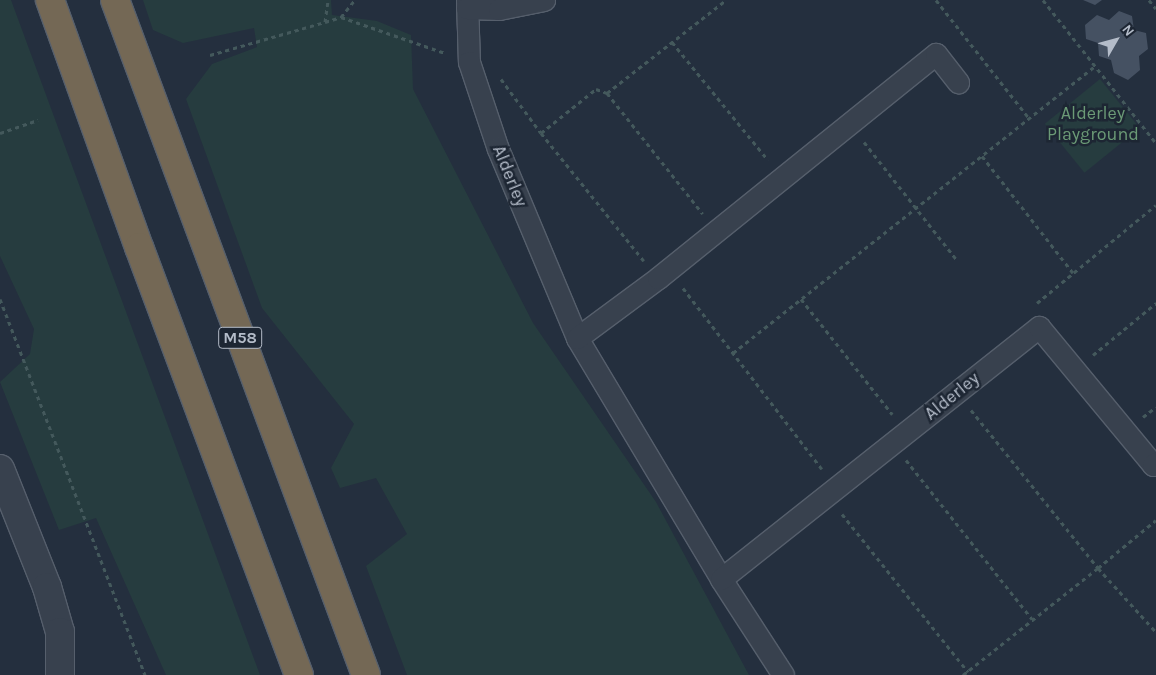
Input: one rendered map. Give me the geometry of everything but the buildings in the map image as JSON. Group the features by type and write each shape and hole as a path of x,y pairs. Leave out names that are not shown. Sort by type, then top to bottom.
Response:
{"highway":[{"path":"50,0 142,256 299,675"},
{"name":"M58","path":"115,0 366,675"}],"street":[{"name":"Alderley","path":"544,0 499,9 467,4 469,62 498,149 577,338 721,578 783,675"},
{"path":"577,338 663,274 936,54 958,82"},
{"name":"Alderley","path":"721,578 900,439 1039,327"},
{"path":"1039,327 1153,465 1156,463"},
{"path":"0,469 47,586 60,632 60,675"}],"path":[{"path":"325,22 328,0"},
{"path":"210,54 341,17 355,0"},
{"path":"607,92 726,0"},
{"path":"936,0 1029,118"},
{"path":"1043,0 1156,143"},
{"path":"1149,0 1156,9"},
{"path":"341,17 496,72 541,133 732,352 832,492 968,672"},
{"path":"672,42 782,177"},
{"path":"732,352 1095,66"},
{"path":"541,133 596,89 607,92 716,231"},
{"path":"0,133 38,120"},
{"path":"850,124 957,260"},
{"path":"982,156 1073,273"},
{"path":"1039,327 1037,303 1156,205"},
{"path":"0,299 145,675"},
{"path":"801,299 900,439 1032,619"},
{"path":"1075,370 1156,303"},
{"path":"957,392 1098,568 1156,632"},
{"path":"963,675 1156,520"}],"green space":[{"path":"0,0 11,0 260,675 166,675 96,518 59,530 0,382 30,354 34,329 0,256"},
{"path":"143,0 331,0 332,15 377,21 411,35 413,89 533,323 656,502 749,675 407,675 366,566 407,534 376,478 340,488 331,468 354,424 262,308 186,99 212,64 257,47 254,28 183,43 153,30"},
{"name":"Alderley Playground","path":"1100,79 1140,128 1084,173 1045,124"}]}
